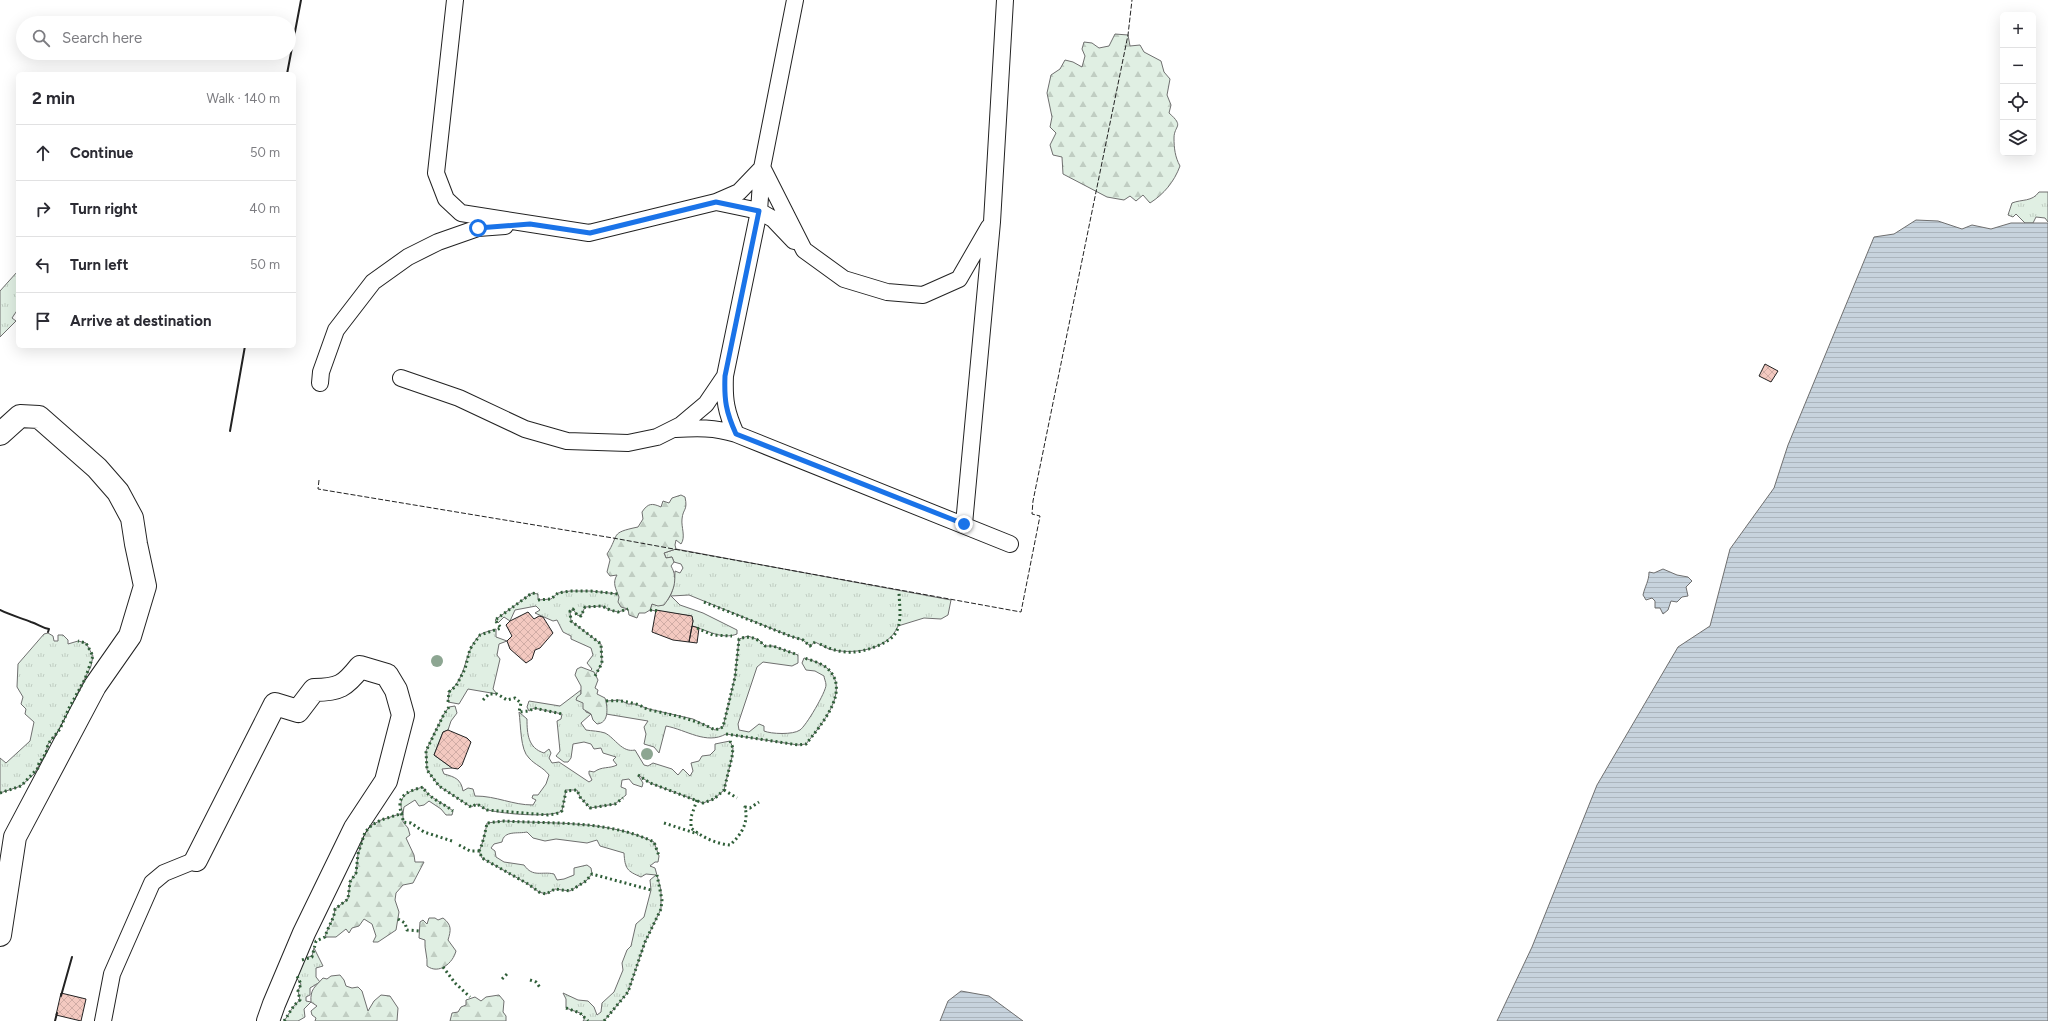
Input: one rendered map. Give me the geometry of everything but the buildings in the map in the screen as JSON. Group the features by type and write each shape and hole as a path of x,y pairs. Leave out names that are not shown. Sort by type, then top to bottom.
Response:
{"street":[{"path":"0,434 20,416 39,417 97,468 118,492 132,518 136,544 146,586 130,636 94,686 16,837 0,935"},
{"path":"196,860 275,704 298,711 314,690 332,690 347,683 360,667 387,675 396,690 403,715 386,781 352,835 304,933 268,1021"}],"lane":[{"path":"455,0 436,173 446,200 461,213 590,233 716,202 739,192 762,168"},
{"path":"736,434 727,414 724,399 725,376 759,211 762,168 795,0"},
{"path":"964,524 992,222 1004,0"},
{"path":"762,168 804,250"},
{"path":"716,202 759,211 772,219 804,250 844,279 887,292 923,295 959,279 992,222"},
{"path":"320,383 321,372 336,330 373,282 408,257 438,242 478,228 530,224"},
{"path":"402,378 458,398 524,429 567,441 628,443 657,437 681,425 706,404 725,376"},
{"path":"671,430 705,427 721,429 736,434 964,524 1010,544"},
{"path":"103,1021 112,974 121,952 133,930 152,883 164,873 196,860"}],"green space":[{"path":"1115,34 1128,35 1130,46 1140,45 1144,52 1161,61 1164,72 1170,79 1167,95 1171,105 1169,113 1178,124 1174,134 1174,145 1180,166 1168,187 1160,196 1150,203 1143,195 1136,201 1130,196 1124,200 1107,197 1063,174 1062,157 1053,155 1050,145 1056,133 1050,127 1052,117 1047,93 1051,75 1060,69 1065,60 1082,67 1085,56 1082,49 1084,42 1092,43 1099,48 1109,46"},
{"path":"2039,192 2048,192 2048,222 2045,218 2036,217 2033,223 2025,223 2016,214 2013,217 2008,215 2012,203 2030,199"},
{"path":"16,273 16,312 12,318 16,321 0,337 0,291"},
{"path":"681,495 685,497 686,505 682,519 682,541 681,544 676,540 676,549 664,553 666,558 672,557 674,562 671,566 675,576 675,581 670,596 664,605 658,606 652,604 650,610 645,613 639,613 637,618 629,615 628,609 621,607 618,602 619,597 615,583 617,575 610,576 607,572 610,560 607,554 616,535 623,531 638,527 643,519 642,512 648,505 653,504 661,507 663,501 669,503 672,498"},
{"path":"676,549 951,600 948,615 941,619 924,618 898,626 886,641 878,646 858,651 838,651 829,649 815,642 810,646 803,640 689,595 671,596 680,605 703,613 737,630 737,634 731,636 714,634 692,626 693,621 691,616 650,610 652,604 658,605 668,600 673,589 675,571 680,573 683,568 681,564 674,562 672,557 666,558 664,553"},
{"path":"570,591 591,591 618,594 628,609 618,612 602,606 585,607 581,616 577,615 573,609 570,611 571,621 601,644 602,663 595,676 589,672 592,669 587,663 593,655 591,648 571,639 571,636 563,632 557,620 553,621 535,613 540,610 536,606 515,610 510,621 504,617 498,623 495,620 532,593 538,594 538,600 551,599 558,593"},
{"path":"496,629 496,637 507,641 499,644 497,655 500,659 493,689 497,694 468,689 459,704 448,702 449,692 455,686 463,672 470,650 474,643 482,634"},
{"path":"48,633 53,636 54,641 58,641 58,635 63,635 68,640 68,644 78,641 86,643 93,656 91,666 60,729 48,744 46,753 34,774 21,786 0,793 0,758 6,763 30,741 34,722 25,714 26,709 21,704 23,697 17,687 18,664 44,634"},
{"path":"748,636 759,640 765,646 773,646 798,655 798,663 792,666 763,662 757,667 738,724 739,730 749,732 759,724 764,726 764,731 767,732 787,733 797,732 803,727 811,716 826,685 824,676 815,671 806,670 802,663 804,658 825,666 834,677 836,686 832,707 806,744 798,745 726,734 711,738 696,736 666,726 659,753 654,747 644,744 646,734 644,727 648,721 606,714 606,701 620,700 628,704 635,704 649,709 693,719 715,730 723,727 735,677 739,639"},
{"path":"581,667 594,672 598,680 595,688 598,690 597,694 605,698 607,714 604,721 601,723 597,724 593,720 591,714 583,709 583,703 576,700 581,694 581,686 575,675 577,669"},
{"path":"581,690 586,712 591,714 581,723 586,730 605,733 622,747 635,750 644,765 648,766 653,763 672,769 678,775 683,769 690,776 693,771 691,763 699,761 702,756 710,755 715,750 715,744 730,741 733,748 732,757 724,790 714,799 703,803 650,783 638,775 643,783 642,787 633,784 629,779 622,780 621,787 626,789 626,795 615,804 590,808 580,797 577,790 566,790 562,811 537,815 515,814 488,810 477,804 471,807 439,786 427,770 426,751 444,714 449,707 455,706 457,713 451,721 448,730 443,732 434,755 452,768 442,769 444,774 459,781 463,791 468,788 473,789 475,796 490,797 518,804 533,805 536,800 532,798 533,795 538,795 546,784 549,775 526,754 521,737 519,712 527,719 528,735 535,748 544,753 549,749 551,753 549,758 552,763 559,762 589,782 592,780 589,771 594,772 617,765 613,760 616,757 603,753 601,748 594,749 591,744 584,742 573,744 571,758 568,762 564,762 556,756 560,751 557,721 561,719 562,714 534,708 529,711 527,707 529,701 560,706"},
{"path":"423,787 432,797 453,811 452,815 446,815 441,809 429,801 424,805 419,806 415,800 404,807 403,813 401,807 402,799 413,790"},
{"path":"403,813 403,822 408,828 410,835 406,838 414,855 415,862 424,862 413,883 403,885 396,893 395,900 399,912 396,930 378,942 373,942 376,936 372,924 364,919 359,926 352,928 349,933 346,929 336,937 325,937 335,909 348,899 350,882 356,873 358,854 365,832 372,825 381,820"},
{"path":"504,821 599,826 636,835 654,842 659,856 658,862 655,862 650,866 655,868 661,890 661,909 645,942 628,992 604,1021 583,1021 585,1018 580,1013 566,1008 566,999 563,993 578,1000 588,1001 594,1007 597,1015 601,1012 602,1003 614,992 623,970 622,963 627,950 631,946 636,924 644,917 651,890 650,880 656,875 646,874 641,877 633,873 626,866 624,853 600,846 597,840 587,843 556,839 545,841 533,838 527,832 508,834 503,838 502,842 494,844 491,848 495,851 496,857 504,862 524,865 527,869 534,873 554,874 557,880 574,875 574,868 587,865 591,868 592,874 586,881 570,891 555,889 546,894 539,892 528,884 482,858 479,851 483,842 487,823"},
{"path":"429,918 435,918 438,920 443,918 448,923 450,930 448,940 456,951 449,963 436,969 427,966 425,940 419,938 420,922 423,920 427,924"},
{"path":"314,948 323,966 316,968 316,977 320,982 310,988 310,995 306,997 306,1001 311,1002 304,1009 305,1017 298,1021 284,1021 293,1007 300,1000 298,991 301,984 295,976 302,959 312,956"},
{"path":"340,975 346,986 352,988 358,987 362,991 368,1011 374,1001 381,995 390,996 398,1008 397,1021 315,1021 316,1018 312,1015 311,1011 317,1006 311,1002 311,994 314,988 323,978 327,979 331,976"},
{"path":"499,995 504,1001 503,1012 506,1016 506,1021 450,1021 452,1013 458,1012 461,1007 466,1005 466,1000 475,997 481,1001 486,997"}],"shaded area":[{"path":"1916,220 1938,221 1962,229 1972,225 1991,229 2011,223 2048,223 2048,1021 1497,1021 1532,947 1597,785 1678,647 1710,626 1730,549 1774,488 1788,445 1874,237 1894,234"},
{"path":"1663,569 1677,575 1688,577 1692,581 1686,587 1688,596 1682,597 1677,602 1671,601 1668,610 1663,614 1660,608 1655,608 1655,601 1652,598 1646,600 1643,595 1649,572 1654,573"},
{"path":"961,991 989,996 1023,1021 940,1021 948,1001"}],"hedge":[{"path":"538,600 551,599 558,593 570,591 591,591 618,594"},
{"path":"820,644 827,648 844,652 858,652 882,644 892,638 899,624 899,591"},
{"path":"448,702 449,692 456,686 465,669 470,649 480,635 501,628 495,620 532,593 538,594"},
{"path":"704,602 803,640 810,646 815,642"},
{"path":"595,676 602,663 601,644 571,621 570,611 573,609 577,615 581,616 585,607 602,606 618,612 628,609"},
{"path":"650,610 659,611"},
{"path":"697,628 713,635 732,636"},
{"path":"606,701 625,701 648,709 691,720 715,730 723,727 735,677 739,639 750,637 759,641 765,646 773,646 798,655"},
{"path":"0,793 21,786 38,768 39,763 46,753 48,744 60,729 69,708 85,679 93,656 86,643 78,641"},
{"path":"726,734 798,745 806,744 832,707 836,686 834,677 827,668 819,663 804,658"},
{"path":"483,700 489,694 497,694 507,700 515,698 521,703 519,712 529,711 534,708 562,714"},
{"path":"449,707 426,751 427,770 439,786 471,807 477,804 487,810 548,815 556,814 562,811 566,791 577,790 580,797 590,808 615,804 623,798"},
{"path":"638,775 650,783 703,803 714,799 724,790 732,757 733,748 730,741"},
{"path":"452,841 424,832 411,823 403,822 400,802 407,793 423,787 428,794 453,811"},
{"path":"724,790 737,798"},
{"path":"697,800 691,817 691,828 709,840 730,845 741,833 745,823 745,807 750,808 759,802"},
{"path":"302,960 312,957 316,941 325,937 335,909 348,899 350,882 356,873 358,854 365,832 372,825 381,820 403,813"},
{"path":"479,851 483,842 487,823 504,821 580,824 618,830 654,842 659,856"},
{"path":"664,823 698,834"},
{"path":"459,845 470,851 479,851 482,858 528,884 539,892 546,894 555,889 570,891 586,881 592,874 651,890"},
{"path":"604,1021 628,992 645,942 661,909 662,900 657,875"},
{"path":"398,919 405,923 407,930 420,931"},
{"path":"443,967 455,983 470,997"},
{"path":"502,979 508,973"},
{"path":"284,1021 293,1007 300,1000 298,991 301,984 296,974"},
{"path":"530,980 536,982 541,989"},
{"path":"566,1008 580,1013 588,1021"}],"fence":[{"path":"319,480 318,489 613,538 1021,612 1040,516 1032,514 1033,501 1128,35 1132,0"}],"wall":[{"path":"296,26 301,0"},
{"path":"287,72 290,60"},
{"path":"230,431 245,348"},
{"path":"0,610 49,629 48,632"},
{"path":"61,996 72,957"},
{"path":"55,1021 57,1013"}],"route":[{"path":"478,228 530,224 590,233 716,202 759,211 725,376 724,399 727,414 736,434 964,524"}]}
